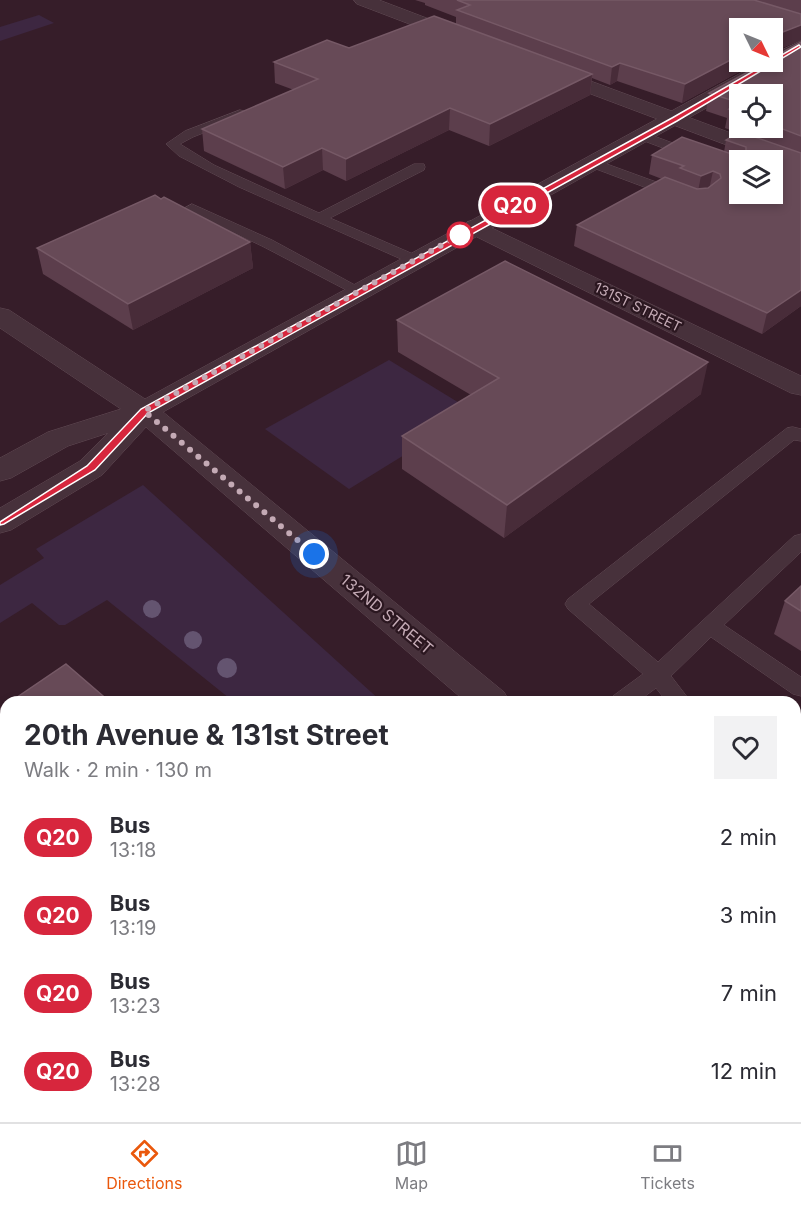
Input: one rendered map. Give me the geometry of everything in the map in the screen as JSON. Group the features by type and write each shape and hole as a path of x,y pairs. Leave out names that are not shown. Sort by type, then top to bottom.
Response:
{"street":[{"path":"363,0 474,42"},
{"path":"0,471 58,439 144,411 801,47"},
{"path":"529,64 801,166"},
{"name":"131ST STREET","path":"475,227 801,387"},
{"name":"132ND STREET","path":"0,316 144,411 484,696"},
{"path":"0,522 91,468 144,411"}],"lane":[{"path":"249,110 189,134 172,144 174,149 415,260"},
{"path":"643,136 693,155 710,166 729,174"},
{"path":"710,166 737,142"},
{"path":"680,163 693,155"},
{"path":"593,163 653,180 678,190 689,200"},
{"path":"320,218 418,167"},
{"path":"192,208 359,291"},
{"path":"675,696 658,675 575,604 793,432 801,436"},
{"path":"629,696 658,675 801,541"},
{"path":"710,626 801,688"}],"shaded area":[{"path":"39,15 54,23 0,41 0,27"},
{"path":"389,360 474,412 349,489 265,429"},
{"path":"143,485 375,696 227,696 107,600 65,625 59,625 32,603 0,623 0,585 44,558 36,549"}],"building":[{"path":"457,0 754,0 801,14 801,25 783,32 783,18 729,18 729,61 685,84 620,63 612,67 457,10 470,5"},
{"path":"434,16 592,74 490,124 450,108 346,159 322,148 283,167 202,129 318,79 274,62 327,40 349,48"},
{"path":"801,42 801,136 783,129 783,84 729,84 729,99 709,93 748,72 783,72 783,52"},
{"path":"682,137 729,153 729,204 783,204 783,150 746,150 746,147 726,140 757,138 801,153 801,290 767,313 577,225 665,177 697,189 708,188 721,178 720,174 713,171 701,176 680,168 684,166 652,155"},
{"path":"155,195 161,199 164,197 250,242 128,304 37,248"},
{"path":"505,261 708,362 507,505 402,436 499,378 397,320"},
{"path":"801,586 801,611 785,601"},
{"path":"66,664 103,696 19,696"}],"bus line":[{"name":"Q20","path":"0,522 91,468 144,411 801,47"}],"route":[{"path":"314,554 144,411 460,235"}]}
